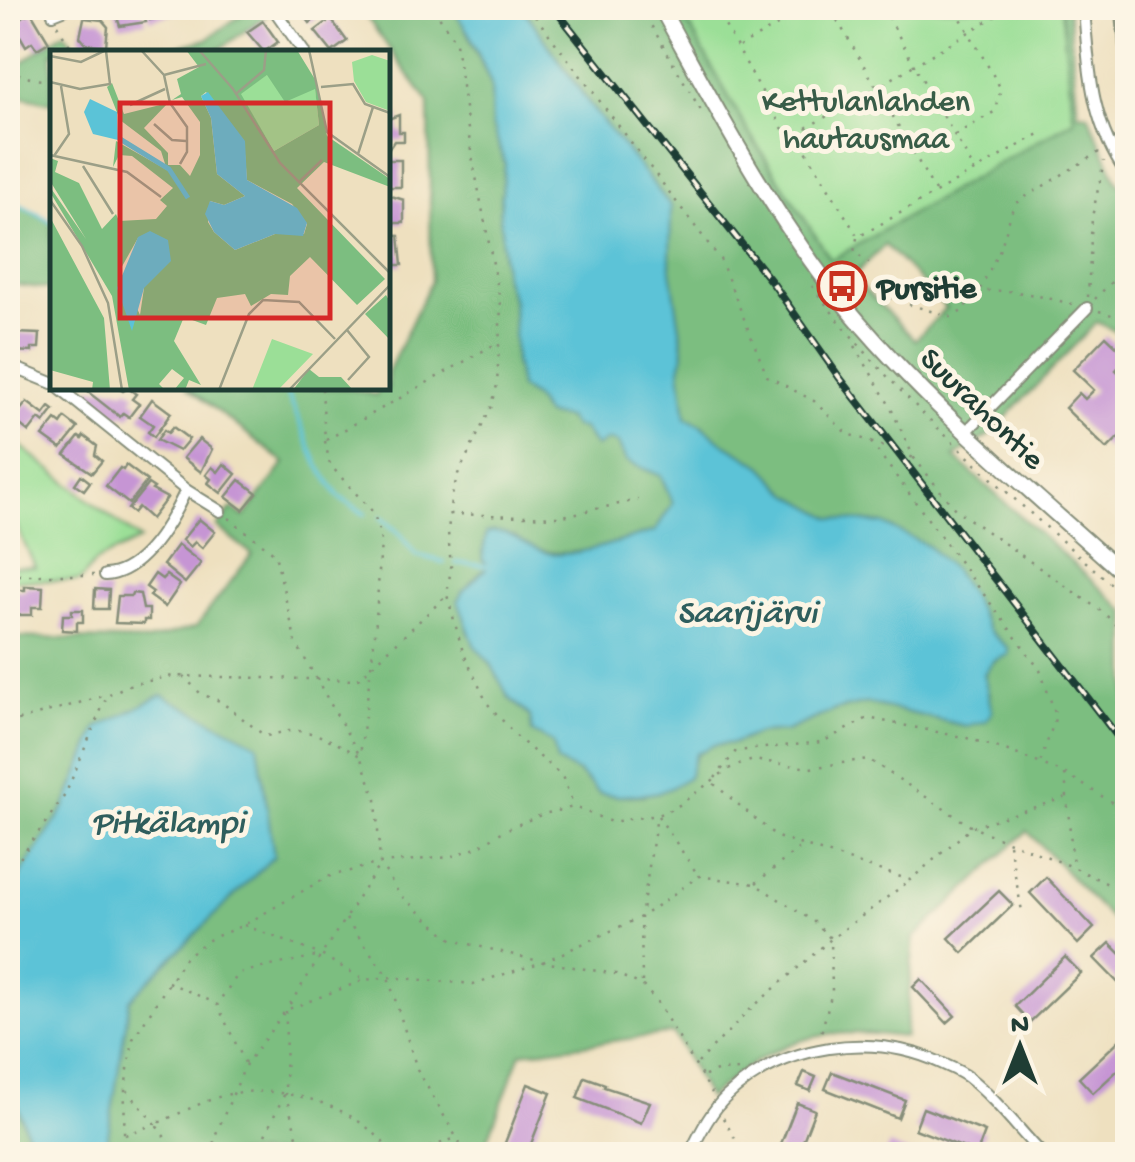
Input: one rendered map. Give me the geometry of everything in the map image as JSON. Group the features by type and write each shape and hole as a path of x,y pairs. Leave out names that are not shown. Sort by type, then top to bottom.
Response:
{"street":[{"path":"54,14 68,8"},
{"path":"273,8 303,50"},
{"name":"Suurahontie","path":"660,8 758,181 825,279 865,328 966,432 1128,578"},
{"path":"1084,8 1091,96 1109,146 1128,176"},
{"path":"966,432 1087,308"},
{"path":"8,365 50,381"},
{"path":"61,390 186,490 220,511"},
{"path":"105,575 130,568 162,531 186,490"},
{"path":"690,1154 708,1118 727,1096 772,1066 821,1049 856,1045 888,1046 926,1056 966,1075 1042,1154"}],"path":[{"path":"434,8 456,43 471,151 500,294 494,398 458,474 448,514 448,595 463,652 487,703 517,737 562,776 574,807"},
{"path":"529,8 720,259 767,376 814,401 848,434 914,458"},
{"path":"715,8 788,138 1009,8"},
{"path":"738,48 807,8"},
{"path":"830,8 936,192"},
{"path":"884,8 974,170"},
{"path":"955,135 994,112 1000,89 956,8"},
{"path":"54,14 73,50"},
{"path":"8,70 50,81"},
{"path":"869,263 854,252 858,237 1041,133"},
{"path":"796,134 858,237"},
{"path":"978,292 1001,246 1014,204 1109,146"},
{"path":"1087,308 1092,217 1109,146"},
{"path":"1087,308 1128,265"},
{"path":"888,298 950,317 965,310 969,294 1011,290 1128,320"},
{"path":"850,337 890,406 914,458 955,509 1104,613 1128,638"},
{"path":"325,441 497,343"},
{"path":"322,390 330,465 372,511 378,525 380,570 360,756"},
{"path":"870,441 1040,670 1056,716 1040,763"},
{"path":"448,514 558,516 638,500"},
{"path":"220,511 275,554 296,643 360,756 376,799 380,862 400,895 454,940 543,962 616,974 642,985 657,1002 712,1094"},
{"path":"8,575 105,575"},
{"path":"8,723 108,695 129,685 182,676 357,680 448,595"},
{"path":"182,676 201,694 220,701 265,736 306,732 360,756"},
{"path":"8,875 65,795 108,695"},
{"path":"712,782 736,752 822,742 868,718 967,738 1040,763 1064,773 1128,816"},
{"path":"128,1154 124,1136 125,1088 133,1039 187,955 327,877 380,862 450,857 544,814 574,807 611,822 657,815 676,808 728,769 752,760 810,768 868,759 972,827 1073,867 1128,894"},
{"path":"1064,773 1073,867"},
{"path":"712,782 777,837 910,880"},
{"path":"696,1065 746,1014 831,939 972,827 1067,797"},
{"path":"657,815 699,876"},
{"path":"642,985 641,917 657,815"},
{"path":"1009,842 1022,912"},
{"path":"755,884 803,845"},
{"path":"212,1154 215,1136 246,1064 286,1010 380,862"},
{"path":"286,1010 365,980 388,977 474,984 543,962 641,917 699,876 755,884 813,920 831,939 832,992 820,1039"},
{"path":"345,918 388,977 418,1068 466,1154"},
{"path":"244,925 321,956 365,980"},
{"path":"216,1004 240,973 321,956"},
{"path":"167,982 216,1004 246,1064"},
{"path":"286,1010 285,1093 302,1154"},
{"path":"704,1077 717,1071 747,1071"},
{"path":"125,1088 176,1154"},
{"path":"124,1136 233,1093 285,1093 355,1117 392,1154"},
{"path":"256,1154 285,1093"},
{"path":"722,1116 744,1154"},
{"path":"8,1132 17,1154"},
{"path":"410,1154 456,1138"}],"green space":[{"path":"251,8 262,8 267,15 219,50 166,50 207,39"},
{"path":"360,8 452,8 460,17 491,84 492,125 505,164 500,213 504,276 513,301 520,388 583,429 596,447 607,439 618,443 627,461 661,476 673,503 655,531 601,547 546,552 514,536 484,544 488,566 470,583 469,634 497,673 509,698 530,716 532,732 553,743 557,762 579,773 599,793 645,795 691,765 700,750 735,743 758,733 786,731 835,710 867,703 966,726 990,695 984,682 986,670 1007,655 1008,648 988,630 973,599 928,546 883,524 832,518 789,494 762,466 723,443 702,425 685,418 679,368 684,353 669,263 671,206 593,109 523,8 679,8 747,130 831,260 1074,120 1061,8 1068,8 1078,113 1088,114 1117,181 1127,192 1127,337 1097,322 989,435 954,457 1127,612 1127,936 1027,831 914,938 905,1037 847,1033 799,1041 755,1062 708,1098 673,1033 521,1053 482,1154 105,1154 129,999 273,856 98,727 65,807 8,894 8,637 147,641 196,627 252,554 217,527 232,508 244,517 285,463 191,390 355,390 376,395 379,390 390,390 390,368 431,281 429,103","holes":["885,245 946,308 915,340 852,277"]},
{"name":"Kettulanlahden hautausmaa","path":"679,8 1061,8 1074,120 831,261 747,130"},
{"path":"64,32 78,50 50,50 50,103 8,93 8,40 20,64"},
{"path":"8,200 50,222 50,289 8,284"},
{"path":"8,436 140,540 96,561 80,581 8,580 8,567 35,567 8,507"},
{"path":"8,1078 34,1154 8,1154"}],"water":[{"name":"Saarijärvi","path":"452,8 523,8 593,109 671,206 670,263 684,354 680,368 686,418 762,466 789,494 832,518 883,524 928,546 954,570 988,630 1008,648 1008,655 993,661 984,674 992,712 986,721 966,726 867,703 835,710 786,731 758,733 734,743 714,745 696,754 688,777 671,788 658,793 618,796 599,793 579,773 557,762 553,743 532,732 530,716 509,698 491,664 474,645 458,601 488,566 482,560 486,533 503,533 544,552 575,553 655,531 673,503 661,476 626,461 618,443 607,440 596,447 583,429 574,427 567,418 546,415 533,397 520,388 513,301 504,276 500,213 505,164 492,125 491,84 470,35"},
{"name":"Pitkälampi","path":"162,695 258,744 274,856 130,999 105,1154 34,1154 8,1078 8,894 65,807 97,728"}],"building":[{"path":"114,8 142,8 146,22 120,26"},
{"path":"147,8 175,8 176,13 150,20"},
{"path":"299,8 322,8 325,11 310,23"},
{"path":"1116,8 1128,8 1128,46 1119,46"},
{"path":"31,12 49,42 37,49 32,42 26,46 16,29 20,26 17,20"},
{"path":"84,18 102,20 108,27 106,46 86,44 80,37"},
{"path":"331,19 347,41 330,50 315,31"},
{"path":"263,21 278,42 262,50 247,32"},
{"path":"1128,54 1128,111 1125,111 1120,55"},
{"path":"399,115 399,132 404,132 404,141 394,141 390,147 390,118"},
{"path":"390,160 401,160 401,187 390,187"},
{"path":"390,196 404,200 404,223 390,223"},
{"path":"390,235 399,236 402,265 390,265"},
{"path":"15,333 40,334 39,348 32,348 32,352 13,351"},
{"path":"1106,336 1128,357 1116,370 1128,382 1128,441 1121,435 1107,449 1065,408 1079,393 1085,399 1094,390 1073,370"},
{"path":"8,387 15,388 12,408 8,407"},
{"path":"131,390 136,394 132,399 139,404 129,417 123,413 120,417 88,392"},
{"path":"152,399 171,413 154,437 148,432 153,425 140,416"},
{"path":"27,402 44,415 50,407 54,410 44,423 39,419 29,432 13,419"},
{"path":"65,418 78,428 61,449 43,436 56,420 61,424"},
{"path":"173,427 189,439 179,451 157,440 164,430 168,433"},
{"path":"84,436 97,446 95,455 102,461 92,473 65,455"},
{"path":"199,439 212,449 201,472 183,458"},
{"path":"224,464 236,474 221,493 208,483 211,479 206,475 212,467 218,472"},
{"path":"126,465 147,481 129,504 106,486"},
{"path":"81,475 90,482 84,490 75,484"},
{"path":"240,480 257,493 243,510 226,497"},
{"path":"148,484 167,498 151,519 138,507 133,513 128,509"},
{"path":"199,519 215,532 202,548 195,542 190,547 182,540"},
{"path":"178,545 201,563 185,583 163,565"},
{"path":"155,574 162,579 166,575 180,585 165,607 150,596 153,592 146,587"},
{"path":"25,586 43,587 42,607 32,607 32,615 8,615 8,590 25,590"},
{"path":"95,589 109,590 108,609 94,609"},
{"path":"140,594 143,609 149,609 149,620 144,620 144,624 115,623 118,596"},
{"path":"72,610 83,610 83,622 77,622 77,631 62,630 63,615 72,615"},
{"path":"1046,877 1094,928 1078,944 1030,893"},
{"path":"999,891 1013,905 963,953 949,938"},
{"path":"1110,943 1128,961 1128,993 1094,958"},
{"path":"1065,957 1081,973 1030,1022 1015,1006"},
{"path":"921,979 955,1016 947,1023 913,987"},
{"path":"1128,1032 1128,1061 1093,1093 1079,1078"},
{"path":"804,1072 816,1077 810,1091 798,1086"},
{"path":"832,1072 905,1100 898,1118 825,1089"},
{"path":"585,1077 650,1102 641,1123 577,1098"},
{"path":"528,1084 551,1093 527,1154 520,1154 503,1148"},
{"path":"797,1103 815,1110 798,1154 777,1154"},
{"path":"923,1108 985,1132 977,1153 915,1129"},
{"path":"889,1145 912,1154 885,1154"}],"waterway":[{"path":"8,199 50,221"},
{"path":"286,390 318,465 339,497 365,514"},
{"path":"381,517 416,555 444,562"},
{"path":"456,563 488,566"}],"railway":[{"path":"554,8 774,285 839,377 1128,750"}],"place":[{"name":"Pursitie","path":"842,286"}]}
